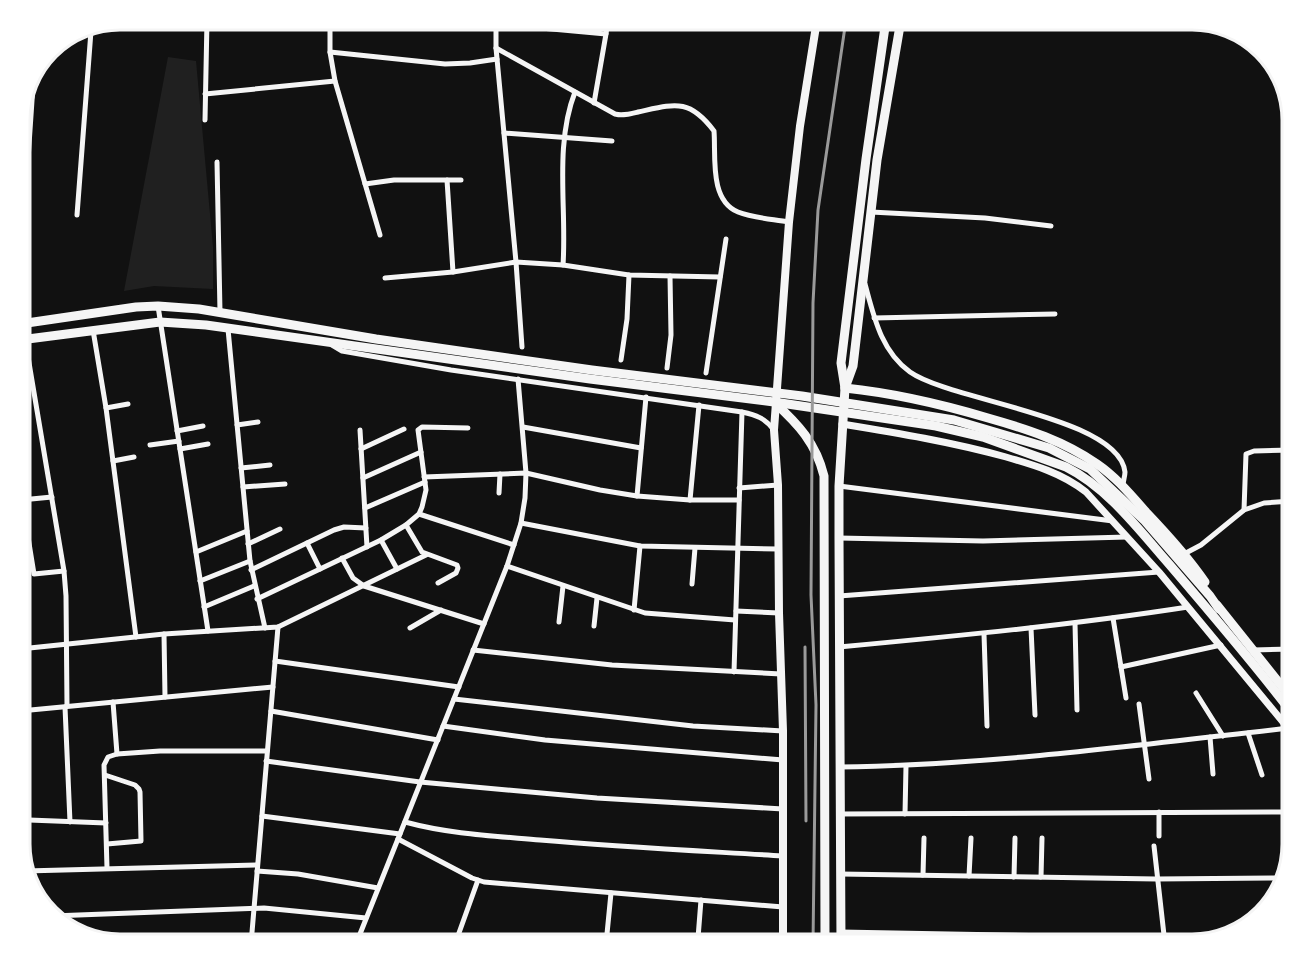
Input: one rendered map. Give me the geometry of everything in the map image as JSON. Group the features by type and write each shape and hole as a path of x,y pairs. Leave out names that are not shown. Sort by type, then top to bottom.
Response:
{"main road":[{"path":"783,934 783,730 778,485 774,430 789,222 800,126 816,30"},
{"path":"840,932 839,486 844,388 841,356 885,30"},
{"path":"844,388 853,366 871,212 899,30"},
{"path":"30,322 113,309 158,306 220,312 590,380 774,402 952,429 1034,454 1066,467 1088,480 1137,528 1217,619 1282,699"},
{"path":"30,339 160,322 183,323 922,414 970,424 1038,444 1071,458 1098,476 1145,521 1210,596 1282,686"},
{"path":"844,388 921,400 1030,430 1087,457 1123,485 1184,554 1209,588 1219,609"},
{"path":"774,402 797,423 815,448 826,489 825,934"}],"street":[{"path":"205,120 207,30"},
{"path":"330,30 330,52 335,81 380,235"},
{"path":"496,30 522,347"},
{"path":"569,30 606,34"},
{"path":"594,103 607,30"},
{"path":"76,215 91,36"},
{"path":"496,48 619,115 665,107 684,106 692,109 714,131 718,188 727,204 738,212 789,222"},
{"path":"330,52 445,64 497,59"},
{"path":"205,94 335,81"},
{"path":"563,265 565,138 568,111 574,92"},
{"path":"30,130 32,104"},
{"path":"504,134 612,141"},
{"path":"217,162 220,312"},
{"path":"365,184 394,180 461,180"},
{"path":"447,180 453,272"},
{"path":"871,212 985,218 1051,226"},
{"path":"706,373 726,239"},
{"path":"386,278 453,272 516,262 563,265 629,275 720,277"},
{"path":"621,360 627,319 629,275"},
{"path":"667,369 671,323 670,276"},
{"path":"863,277 879,333 892,354 909,371 924,380 1054,419 1095,437 1108,446 1118,458 1125,471 1123,485"},
{"path":"158,306 208,631"},
{"path":"874,318 1056,314"},
{"path":"228,329 251,570 265,628"},
{"path":"93,330 106,408 136,637"},
{"path":"328,342 342,351 742,412 767,421 774,430"},
{"path":"30,378 64,571 67,612 66,706 70,822"},
{"path":"360,934 514,545 520,523 526,473 518,379"},
{"path":"637,496 646,397"},
{"path":"106,408 128,404"},
{"path":"690,500 699,405"},
{"path":"734,672 742,412"},
{"path":"237,425 258,422"},
{"path":"842,424 968,447 1054,472 1086,492 1159,572 1282,720"},
{"path":"177,431 202,426"},
{"path":"523,427 641,448"},
{"path":"257,599 367,547 406,525 419,514 425,498 425,479 417,432 420,428 468,428"},
{"path":"361,448 404,429"},
{"path":"360,430 367,547"},
{"path":"150,445 178,441"},
{"path":"180,448 208,444"},
{"path":"1244,510 1246,454 1254,451 1282,450"},
{"path":"363,478 421,452"},
{"path":"113,461 134,457"},
{"path":"241,468 270,465"},
{"path":"365,508 425,479 526,473 637,496 690,500 739,500"},
{"path":"499,493 500,474"},
{"path":"243,487 285,484"},
{"path":"740,488 778,485"},
{"path":"839,486 1113,521"},
{"path":"30,499 52,497"},
{"path":"1184,554 1201,544 1244,510 1264,503 1282,502"},
{"path":"419,514 514,545"},
{"path":"520,523 640,546 778,549"},
{"path":"406,525 418,548 426,555 457,566 456,573 438,583"},
{"path":"251,570 344,527 366,528"},
{"path":"248,544 280,530"},
{"path":"196,552 247,531"},
{"path":"839,538 983,541 1127,537"},
{"path":"381,540 397,569"},
{"path":"307,543 320,569"},
{"path":"634,610 640,546"},
{"path":"692,584 695,548"},
{"path":"30,551 34,574 64,571"},
{"path":"30,648 164,634 278,627 426,555"},
{"path":"342,558 353,578 364,586 484,624"},
{"path":"200,581 250,561"},
{"path":"507,566 645,613 735,620"},
{"path":"839,596 1159,572"},
{"path":"204,607 254,586"},
{"path":"559,622 563,586"},
{"path":"594,626 597,598"},
{"path":"839,648 984,634 1188,607"},
{"path":"410,628 441,610"},
{"path":"736,611 779,613"},
{"path":"1113,618 1126,698"},
{"path":"1075,623 1077,710"},
{"path":"252,934 278,627"},
{"path":"1031,628 1035,715"},
{"path":"164,634 165,697"},
{"path":"984,634 987,726"},
{"path":"1121,667 1221,645"},
{"path":"1253,650 1282,649"},
{"path":"473,650 612,665 781,674"},
{"path":"275,661 459,687"},
{"path":"30,710 273,687"},
{"path":"1197,693 1223,736"},
{"path":"454,699 693,726 783,730"},
{"path":"113,702 117,754"},
{"path":"1139,704 1149,779"},
{"path":"271,711 438,740"},
{"path":"443,726 545,740 783,760"},
{"path":"839,767 906,766 1144,746 1209,737 1282,731"},
{"path":"1248,733 1262,775"},
{"path":"1209,737 1213,774"},
{"path":"107,868 105,761 108,757 117,754 160,751 267,751"},
{"path":"266,761 420,782 597,798 783,809"},
{"path":"905,814 906,766"},
{"path":"105,775 135,785 140,792 141,841 106,844"},
{"path":"840,814 1282,812"},
{"path":"1159,813 1159,836"},
{"path":"262,816 399,836 478,880 783,908"},
{"path":"30,820 106,823"},
{"path":"405,822 472,835 604,846 783,856"},
{"path":"923,875 924,838"},
{"path":"969,876 971,838"},
{"path":"1014,877 1015,838"},
{"path":"1041,877 1042,838"},
{"path":"1154,846 1164,934"},
{"path":"34,871 257,868 378,888"},
{"path":"840,874 1156,879 1275,878"},
{"path":"459,934 478,880"},
{"path":"607,934 611,892"},
{"path":"698,934 700,900"},
{"path":"66,916 286,909 366,918"},
{"path":"840,932 905,934"}],"shaded area":[{"path":"168,57 196,61 213,247 213,289 154,286 124,291"}],"railway":[{"path":"813,934 816,705 811,595 813,303 818,210 845,30"},
{"path":"805,647 806,821"}]}
